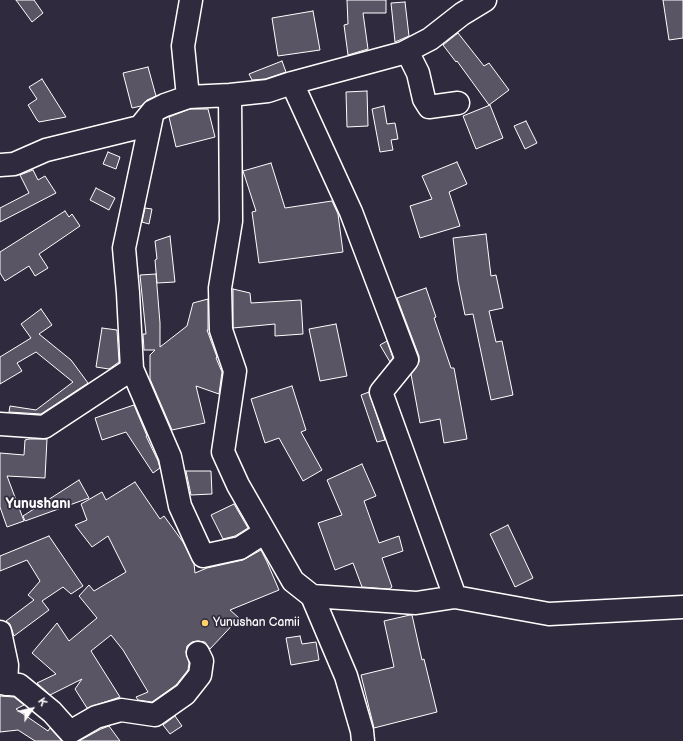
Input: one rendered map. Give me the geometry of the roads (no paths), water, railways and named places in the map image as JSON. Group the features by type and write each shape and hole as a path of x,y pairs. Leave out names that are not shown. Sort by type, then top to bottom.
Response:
{"street":[{"path":"188,97 183,46 191,0"},
{"path":"0,165 14,164 46,150 140,127 153,111 188,97 268,92 292,83 407,51 430,40 462,14 485,0"},
{"path":"407,51 418,73 424,99 429,107 458,103"},
{"path":"292,83 351,212 407,360 381,392 455,597"},
{"path":"230,95 231,221 220,288 221,330 235,371 223,452 238,484 293,581 312,596 346,676 362,731 363,741"},
{"path":"153,111 124,248 132,369 170,457 180,506 203,556 240,548 265,532"},
{"path":"0,424 44,427 132,369"},
{"path":"312,596 416,603 455,597 550,614 683,607"},
{"path":"0,632 7,665 3,684 19,685 31,693 52,712 68,737 96,717 121,710 155,715 185,694 200,675 202,661 198,653"}],"place":[{"name":"Yunushan Camii","path":"205,623"}],"district":[{"name":"Yunushanı","path":"38,504"}]}
